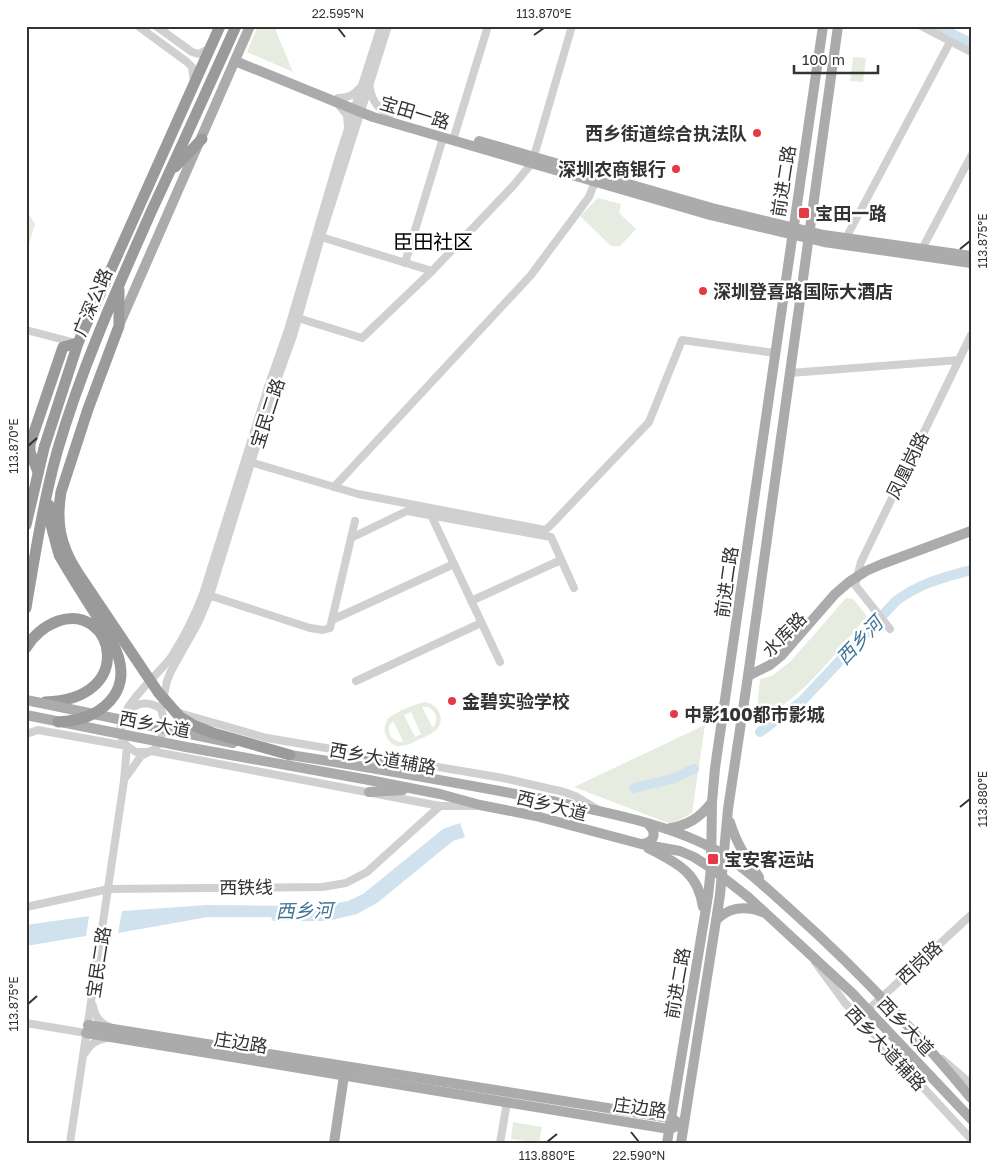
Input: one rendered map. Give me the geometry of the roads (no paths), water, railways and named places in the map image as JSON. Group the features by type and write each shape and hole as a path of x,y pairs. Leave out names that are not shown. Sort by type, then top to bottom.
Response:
{"highway":[{"name":"广深公路","path":"78,343 220,26"},
{"name":"广深公路","path":"26,608 50,479 81,377 118,285 236,26"},
{"path":"169,174 202,139"},
{"path":"118,285 119,326 88,409 59,506 62,540 66,554 158,692 180,718 214,733 290,755"},
{"path":"26,504 38,472 30,452 30,444 63,347 78,343"},
{"path":"50,479 50,521 59,555 112,640 121,669 118,688 105,706 88,717 58,722"},
{"path":"26,525 33,488"},
{"path":"26,648 34,637 48,626 65,619 74,619 92,625 100,634 106,646 108,659 106,669 101,678 86,692 66,700 31,701"}],"main road":[{"path":"119,326 250,26"},
{"name":"前进二路","path":"667,1143 711,868 712,802 715,768 823,26"},
{"name":"前进二路","path":"681,1143 723,876 728,809 838,26"},
{"name":"宝田一路","path":"236,59 359,109 450,137 597,178 809,236 971,263"},
{"name":"宝田一路","path":"809,236 846,238 971,256"},
{"name":"水库路","path":"748,676 766,674 784,660 856,580 882,564 971,531"},
{"name":"水库路","path":"856,580 971,538"},
{"name":"西乡大道","path":"31,701 290,755 423,777 600,812 666,829 712,848 753,876 835,952 926,1046 971,1098"},
{"name":"西乡大道","path":"26,715 419,789 480,805 536,816 641,844 680,851 694,857 723,876 808,952 868,1010 971,1119"},
{"path":"368,756 423,777"},
{"path":"370,792 419,789"},
{"path":"666,829 694,821 712,802"},
{"path":"728,809 734,836 740,848 769,890"},
{"path":"641,844 650,842 654,837 654,832 649,825"},
{"path":"641,844 680,866 693,878 701,893 704,917"},
{"path":"717,918 723,913 739,908 756,909 765,913"},
{"name":"庄边路","path":"87,1029 344,1071 670,1118 683,1126"},
{"path":"334,1143 344,1071"},
{"name":"庄边路","path":"344,1071 507,1102 669,1129 683,1126"}],"street":[{"path":"138,26 187,62 194,74 194,84"},
{"path":"156,26 192,52 199,54 210,48"},
{"name":"宝民二路","path":"379,46 381,26"},
{"name":"宝民二路","path":"124,781 135,763 158,745 161,740 164,720 161,710 171,671 198,623 248,461 269,384 379,46 388,26"},
{"path":"405,263 488,26"},
{"path":"298,318 362,338 432,271 518,180 533,160 572,26"},
{"path":"921,26 971,52"},
{"path":"846,238 950,42"},
{"path":"367,85 373,102 389,118 366,122 352,129 337,100 353,95 367,85"},
{"name":"宝民二路","path":"248,461 298,318 352,129"},
{"path":"922,249 971,156"},
{"path":"334,487 531,275 589,197 597,178"},
{"path":"321,238 432,271"},
{"path":"26,330 78,343"},
{"name":"凤凰岗路","path":"856,580 868,545 971,335"},
{"path":"248,461 358,494 545,530 552,525 649,422 682,340 775,354"},
{"path":"790,373 959,360"},
{"path":"351,538 408,511 550,537 574,588"},
{"path":"431,515 500,662"},
{"path":"207,594 216,599 310,628 323,630 330,628 355,521"},
{"path":"472,601 561,560"},
{"path":"332,620 454,564"},
{"path":"856,580 864,596 890,629"},
{"name":"宝民二路","path":"70,1143 124,781 127,746 121,736 125,714 136,696 164,668 207,594"},
{"path":"356,681 482,623"},
{"path":"165,691 171,704 182,713"},
{"name":"西乡大道辅路","path":"125,714 133,707 142,704 154,705 161,710 182,713 267,738 503,778 564,792 575,796 600,812"},
{"name":"西乡大道辅路","path":"26,734 38,730 127,746 136,752 148,752 440,806 466,807 480,805"},
{"name":"西铁线","path":"26,907 109,888 322,887 337,885 352,881 367,872 440,806"},
{"name":"西岗路","path":"868,1010 971,915"},
{"name":"西乡大道辅路","path":"808,952 845,1003 971,1139"},
{"path":"82,1060 95,1041 113,1033 99,1021 95,1014 92,998"},
{"name":"庄边路","path":"26,1023 87,1029"},
{"name":"西乡大道辅路","path":"926,1046 971,1084"},
{"path":"500,1143 507,1102"}],"water":[{"path":"460,823 465,837 453,841 377,903 357,914 328,921 273,921 271,917 208,917 118,933 122,911 207,905 322,906 348,901 363,894 443,829"},
{"path":"89,916 86,936 26,946 26,925"}],"waterway":[{"path":"936,26 971,43"},
{"name":"西乡河","path":"760,732 802,701 896,601 923,585 971,570"},
{"name":"西乡河","path":"634,788 672,779 694,769"}],"place":[{"name":"西乡街道综合执法队","path":"757,133"},
{"name":"深圳农商银行","path":"676,169"},
{"name":"宝田一路","path":"804,213"},
{"name":"深圳登喜路国际大酒店","path":"703,291"},
{"name":"金碧实验学校","path":"452,701"},
{"name":"中影100都市影城","path":"674,714"},
{"name":"宝安客运站","path":"713,859"}],"district":[{"name":"臣田社区","path":"433,241"}]}
